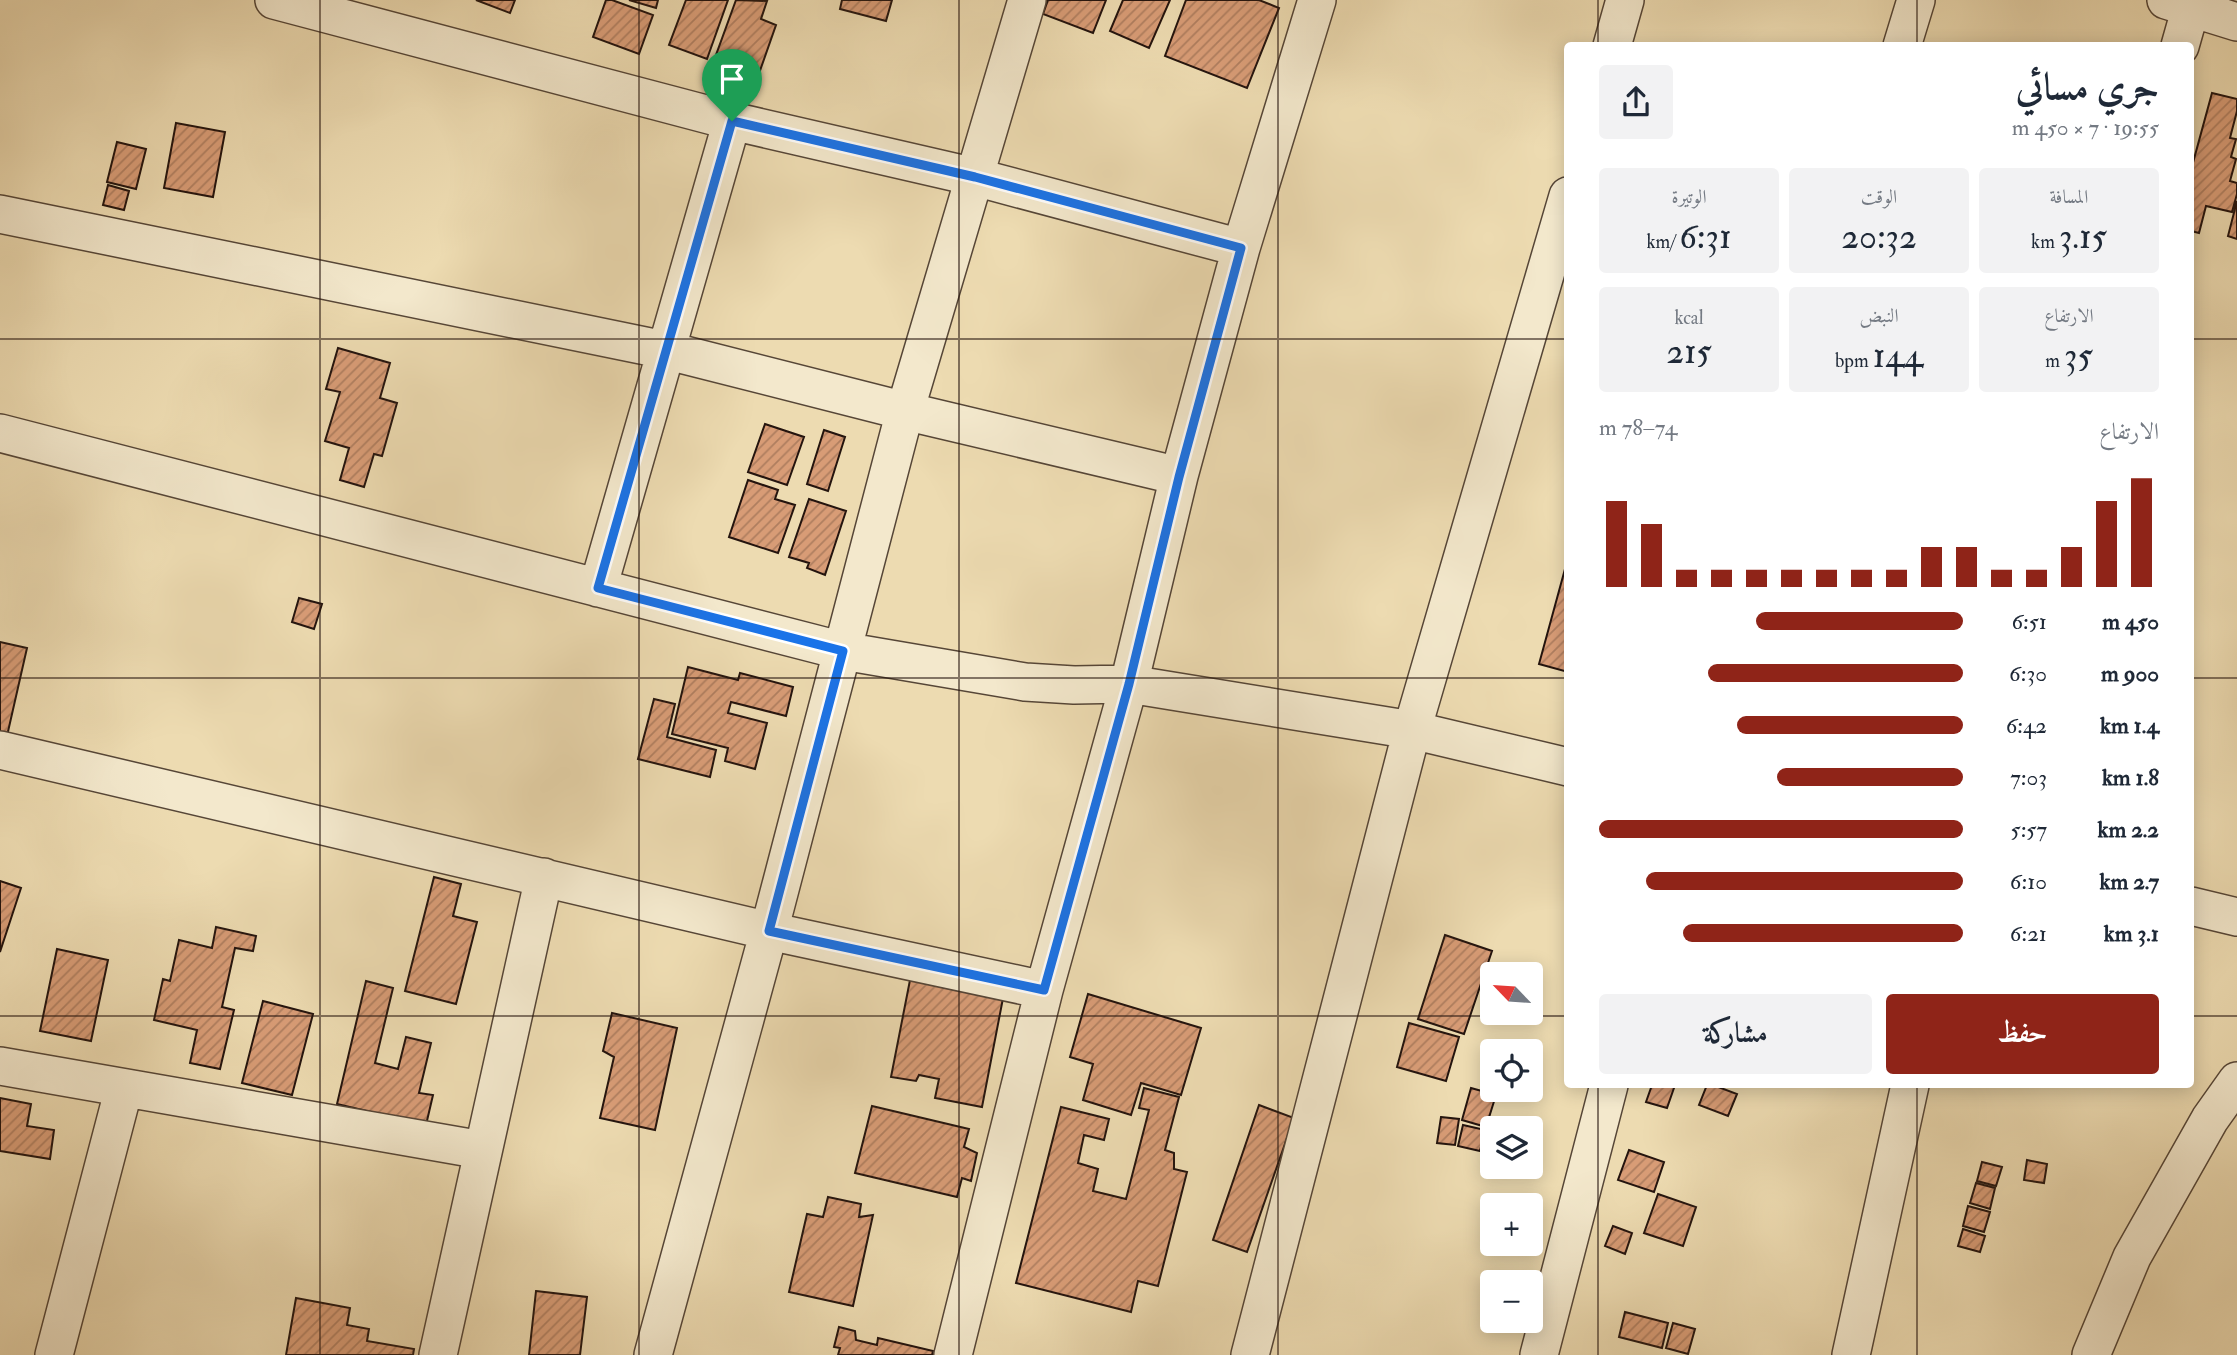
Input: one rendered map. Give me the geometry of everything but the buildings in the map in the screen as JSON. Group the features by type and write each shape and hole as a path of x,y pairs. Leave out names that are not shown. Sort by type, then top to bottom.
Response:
{"street":[{"path":"274,0 732,121 975,177 1241,248"},
{"path":"653,1355 769,931 905,411 1027,0"},
{"path":"953,1355 1044,990 1129,684 1179,477 1241,248 1317,0"},
{"path":"1613,42 1625,0"},
{"path":"1903,42 1916,0"},
{"path":"2180,42 2183,3 2237,22"},
{"path":"598,588 732,121"},
{"path":"1250,1355 1412,730 1564,210"},
{"path":"0,214 665,350 1179,477"},
{"path":"0,433 843,651 1025,682 1129,684 1412,730 1564,766"},
{"path":"0,750 769,931 1044,990"},
{"path":"438,1355 544,877"},
{"path":"2194,907 2237,917"},
{"path":"0,1066 482,1150"},
{"path":"2091,1355 2132,1257 2210,1119 2237,1081"},
{"path":"54,1355 124,1088"},
{"path":"1539,1355 1608,1088"},
{"path":"1851,1355 1909,1088"}],"route":[{"path":"732,121 975,177 1241,248 1179,477 1129,684 1044,990 769,931 843,651 598,588 732,121"}]}
